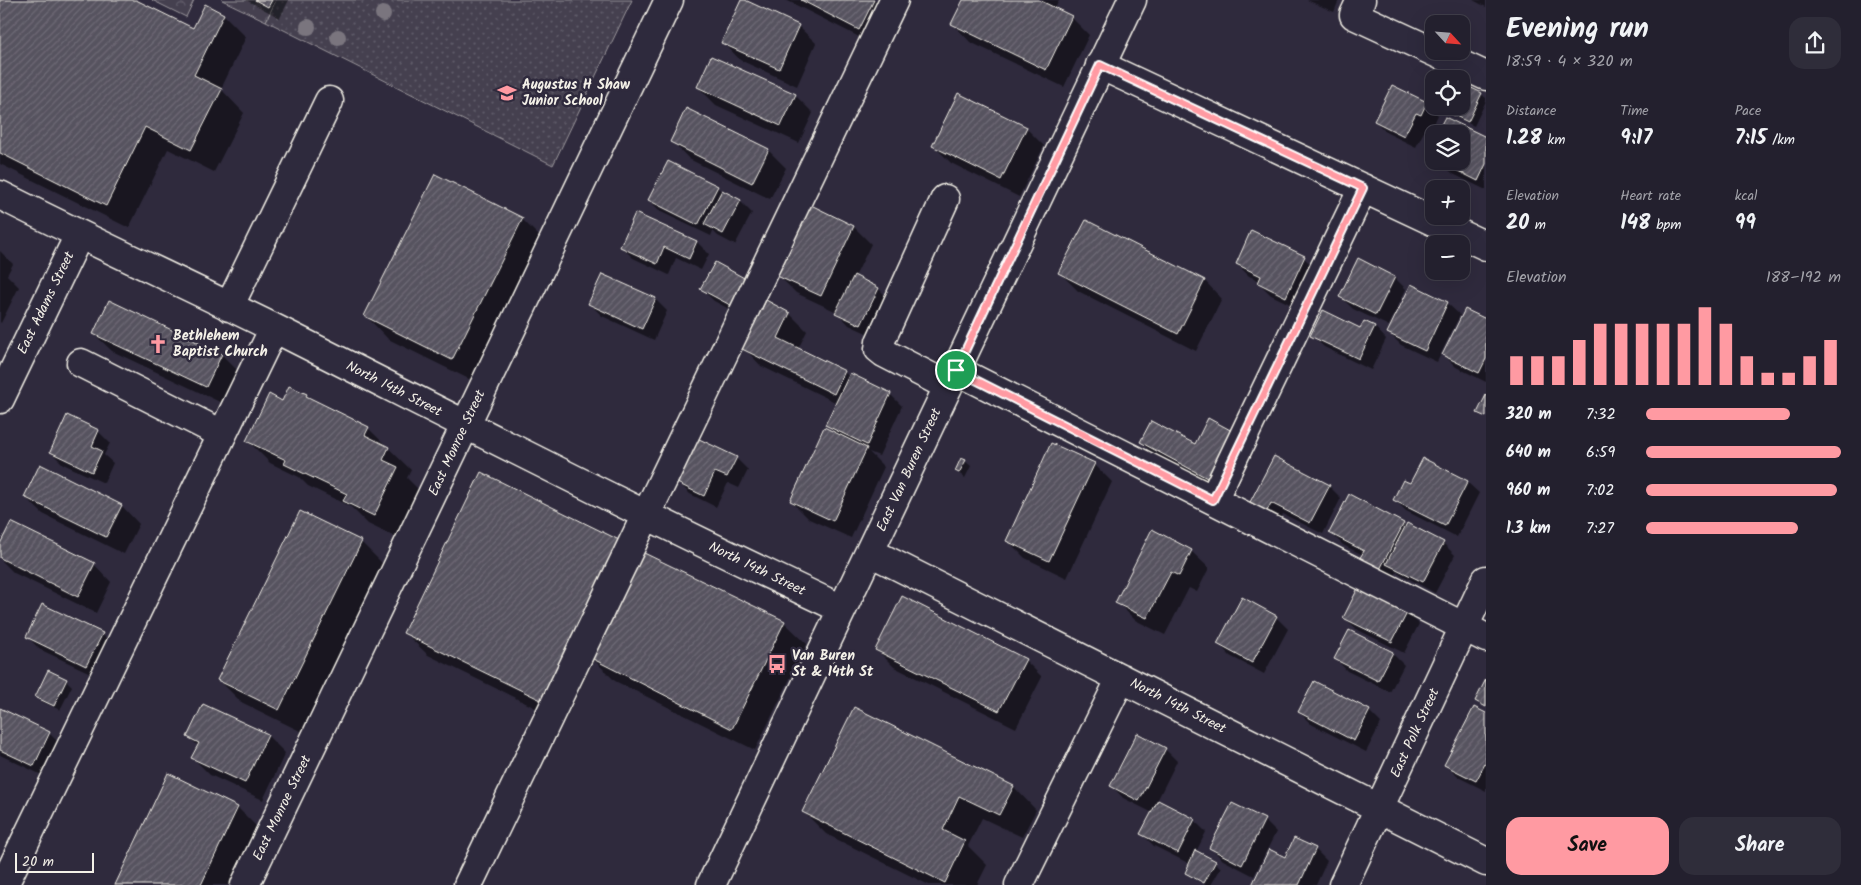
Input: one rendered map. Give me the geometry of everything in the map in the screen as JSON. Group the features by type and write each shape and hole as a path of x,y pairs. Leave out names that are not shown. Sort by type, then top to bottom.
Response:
{"street":[{"name":"East Monroe Street","path":"245,885 669,0"},
{"path":"468,885 894,0"},
{"name":"East Van Buren Street","path":"711,885 1132,0"},
{"path":"1361,0 1354,15 1486,76"},
{"path":"1100,65 1486,246"},
{"path":"229,307 329,101"},
{"path":"1213,500 1363,188"},
{"name":"North 14th Street","path":"0,195 274,328 647,515 842,609"},
{"path":"945,199 880,342 880,349 884,353 952,378 1213,500 1475,632"},
{"name":"East Adams Street","path":"0,398 79,235"},
{"path":"4,885 274,328"},
{"path":"81,363 222,434"},
{"name":"North 14th Street","path":"870,552 1486,862"},
{"name":"East Polk Street","path":"1343,885 1380,808 1475,632 1486,580"},
{"path":"1019,885 1121,678"}],"green space":[{"path":"152,0 194,0 186,17"},
{"path":"222,0 276,0 266,21"},
{"name":"Augustus H Shaw Junior School","path":"276,0 632,0 553,165 266,21"}],"building":[{"path":"0,0 136,0 193,28 205,4 224,14 194,75 222,89 191,150 145,127 106,206 0,153"},
{"path":"255,0 272,0 268,7"},
{"path":"741,0 745,0 799,25 779,69 721,43"},
{"path":"801,0 874,0 859,30"},
{"path":"963,0 1039,0 1072,16 1046,70 951,24"},
{"path":"711,56 796,94 781,126 697,87"},
{"path":"1392,85 1425,101 1421,115 1416,113 1404,136 1374,121"},
{"path":"1470,87 1482,93 1468,122 1453,115 1470,115"},
{"path":"958,93 1027,127 1001,180 932,146"},
{"path":"686,108 769,149 752,183 670,142"},
{"path":"1445,117 1461,125 1441,125"},
{"path":"1470,129 1486,137 1486,164 1478,181 1456,170 1470,170"},
{"path":"668,161 718,186 698,225 648,200"},
{"path":"435,174 523,218 452,360 364,316"},
{"path":"722,190 741,200 723,234 704,224"},
{"path":"811,205 854,226 821,296 777,276"},
{"path":"635,213 697,241 689,259 664,247 657,264 620,247"},
{"path":"1086,220 1205,280 1178,334 1058,273"},
{"path":"1251,230 1305,256 1286,297 1258,283 1261,276 1236,264"},
{"path":"1358,258 1395,277 1376,315 1339,297"},
{"path":"715,262 746,279 732,306 700,289"},
{"path":"602,274 656,298 642,329 588,304"},
{"path":"854,275 879,288 861,325 835,313"},
{"path":"1411,284 1448,302 1425,351 1387,333"},
{"name":"Bethlehem Baptist Church","path":"109,300 222,354 206,387 93,334"},
{"path":"766,300 790,313 778,338 845,371 834,394 742,349"},
{"path":"1465,309 1486,319 1486,359 1479,373 1442,355"},
{"path":"1323,310 1360,328 1364,321 1375,326 1359,359 1310,336"},
{"path":"850,373 891,393 867,445 825,425"},
{"path":"289,386 369,427 365,435 389,447 383,460 398,467 374,516 343,501 347,494 284,464 286,460 246,441 269,394 282,401"},
{"path":"1486,395 1486,417 1477,413"},
{"path":"67,415 99,430 92,446 102,451 92,472 50,452"},
{"path":"1208,418 1234,432 1209,479 1140,442 1151,421 1195,444"},
{"path":"824,427 867,448 833,521 790,501"},
{"path":"697,438 737,457 727,477 715,472 704,496 677,483"},
{"path":"1051,443 1095,463 1049,561 1006,541"},
{"path":"1274,456 1330,485 1310,523 1271,503 1266,513 1249,504"},
{"path":"961,458 966,460 959,473 955,471"},
{"path":"1423,458 1468,481 1445,526 1393,500 1403,480 1410,483"},
{"path":"40,464 122,505 106,537 24,497"},
{"path":"481,472 619,540 541,700 403,633"},
{"path":"1349,494 1404,523 1379,571 1358,561 1364,551 1329,533"},
{"path":"300,511 362,541 279,710 217,680"},
{"path":"11,522 95,563 78,597 0,558 0,544"},
{"path":"1407,523 1444,542 1423,582 1386,564"},
{"path":"1152,529 1192,550 1179,576 1171,572 1147,618 1115,603"},
{"path":"642,552 785,621 732,729 591,658"},
{"path":"1359,586 1408,611 1392,642 1343,618"},
{"path":"902,596 1026,659 999,711 875,650"},
{"path":"1242,597 1277,616 1252,663 1217,644"},
{"path":"42,604 103,633 86,666 26,637"},
{"path":"1349,630 1393,652 1378,681 1334,659"},
{"path":"48,670 67,679 54,706 35,697"},
{"path":"1486,679 1486,707 1475,701"},
{"path":"1314,681 1370,710 1354,741 1298,712"},
{"path":"203,704 268,734 245,783 191,758 199,743 187,737"},
{"path":"854,707 1014,786 999,815 959,796 943,830 965,841 945,883 802,812"},
{"path":"1474,707 1486,713 1486,762 1476,781 1444,765"},
{"path":"0,708 50,732 34,766 0,750"},
{"path":"1137,733 1166,748 1139,801 1110,786"},
{"path":"168,773 238,807 201,885 115,885"},
{"path":"1158,800 1195,819 1178,853 1140,834"},
{"path":"1232,803 1265,819 1242,865 1209,848"},
{"path":"1294,838 1316,848 1299,885 1252,885 1269,849 1285,857"},
{"path":"1195,850 1216,861 1204,883 1185,873"}],"place":[{"name":"Augustus H Shaw Junior School","path":"507,93"},
{"name":"Bethlehem Baptist Church","path":"158,344"},
{"name":"Van Buren St & 14th St","path":"777,664"}],"route":[{"path":"1100,65 1363,188 1213,500 956,370 1100,65"}]}
